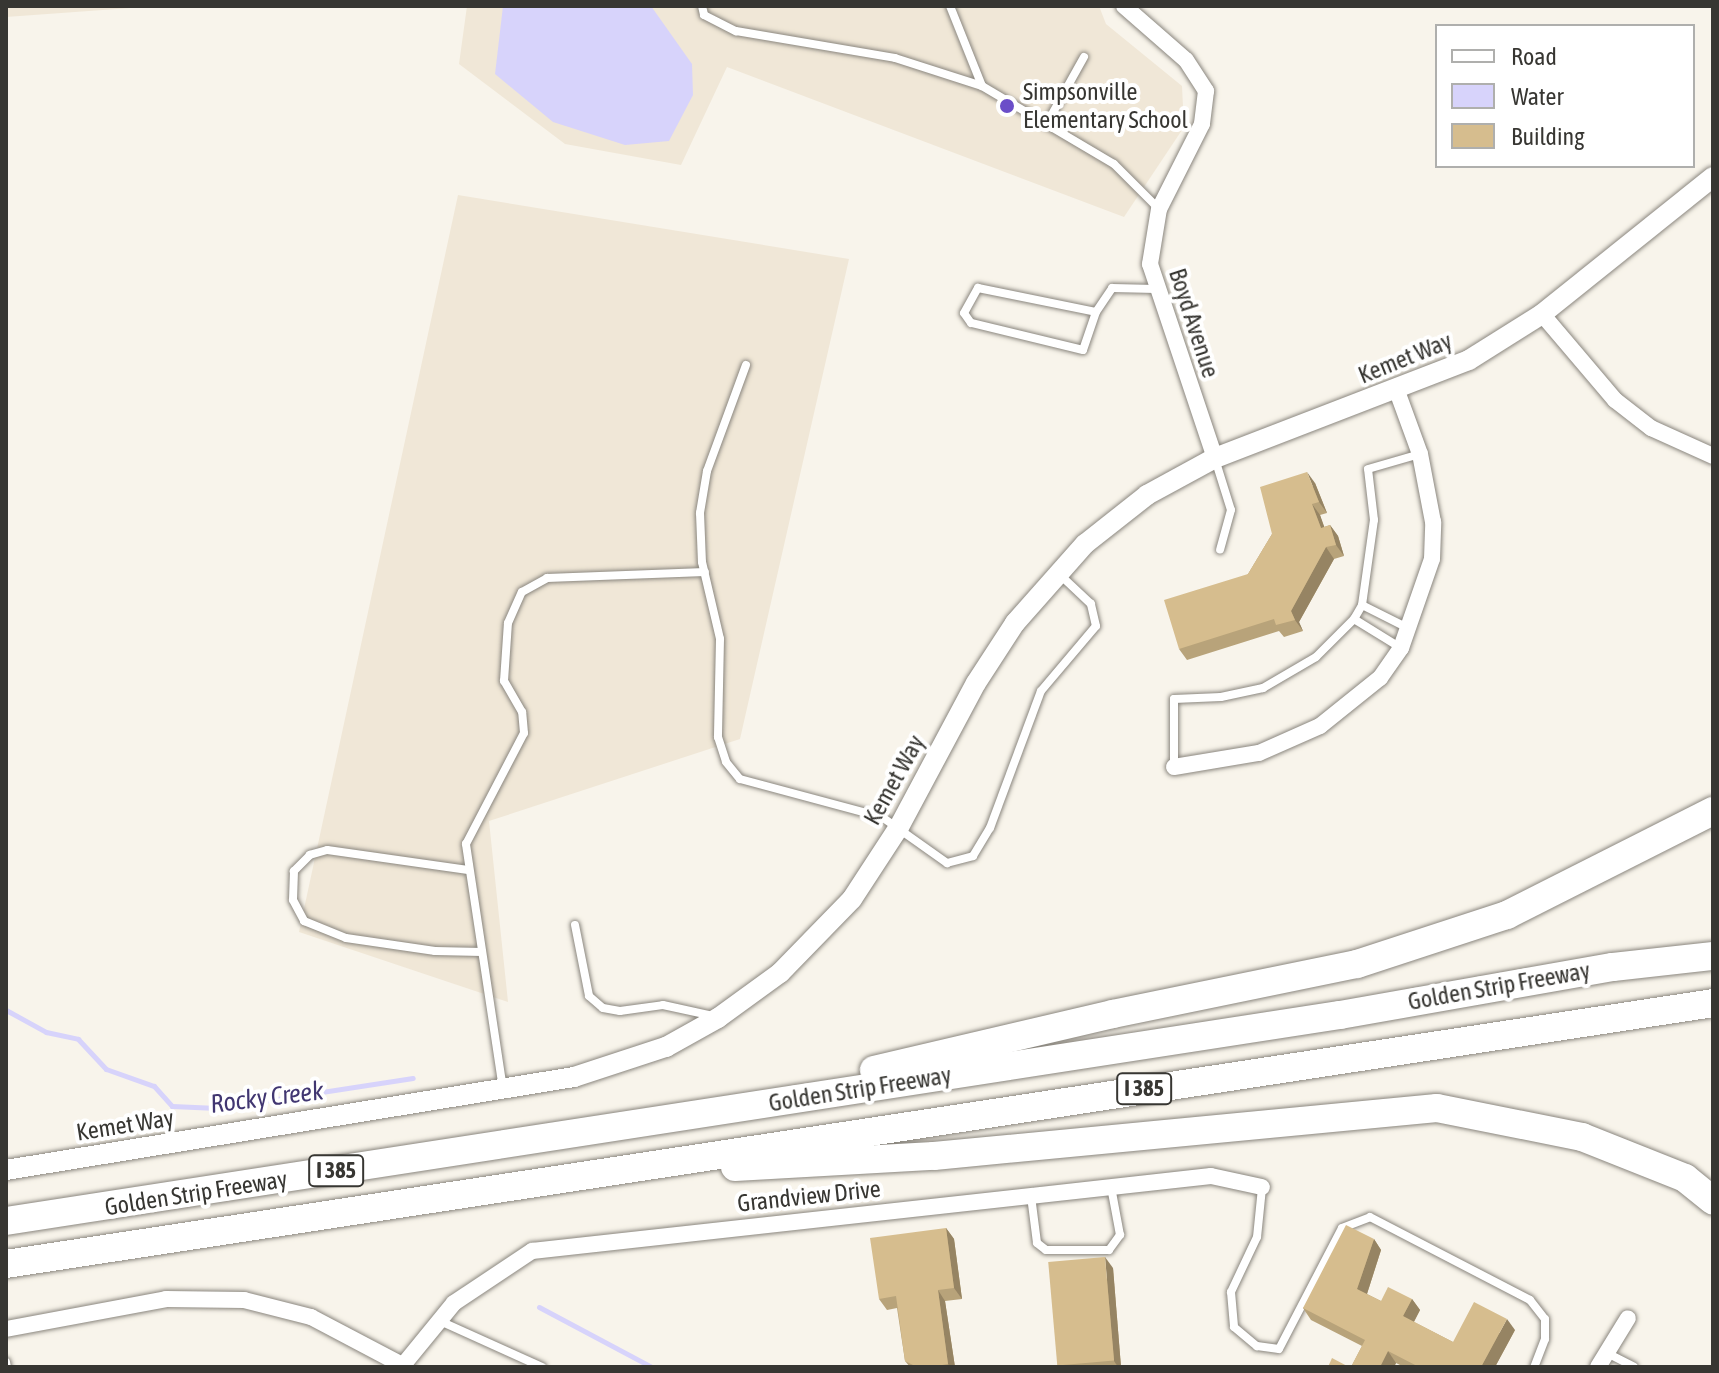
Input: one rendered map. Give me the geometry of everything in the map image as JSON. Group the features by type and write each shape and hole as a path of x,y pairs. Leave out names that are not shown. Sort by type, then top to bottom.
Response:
{"highway":[{"path":"666,1120 1113,1014 1357,964 1507,915 1713,811"},
{"name":"Golden Strip Freeway","path":"6,1221 666,1120 1613,967 1713,956"},
{"name":"Golden Strip Freeway","path":"6,1264 1713,1003"},
{"path":"574,1175 934,1156 1437,1108 1582,1137 1685,1178 1713,1201"}],"street":[{"name":"Boyd Avenue","path":"1124,6 1186,60 1206,91 1202,124 1159,209 1150,240 1156,289 1215,458"},
{"name":"Kemet Way","path":"6,1170 574,1077 666,1047 718,1018 780,973 822,935 899,827 976,683 1057,572 1147,495 1215,458 1397,391 1469,360 1542,314 1713,177"},
{"path":"1542,314 1615,400 1651,428 1713,456"},
{"path":"1174,767 1259,753 1320,726 1380,678 1401,648 1432,559 1430,490 1397,391"},
{"name":"Grandview Drive","path":"6,1329 166,1299 244,1300 311,1317 405,1366 454,1303 532,1251 1211,1176 1262,1187"},
{"path":"1602,1360 1628,1318"}],"lane":[{"path":"702,6 704,15 736,31 895,58 982,86 1114,164 1159,209"},
{"path":"950,6 982,86"},
{"path":"1046,125 1084,57"},
{"path":"1096,312 978,288 964,313 971,323 1083,350 1096,312 1112,288 1156,289"},
{"path":"746,365 707,471 700,513 705,572 720,639 718,737 726,762 740,779 882,817 947,863 973,856 990,828 1041,691 1096,626 1091,604 1057,572"},
{"path":"1174,767 1174,699 1221,697 1263,688 1316,657 1354,619 1362,605 1374,520 1368,469 1420,454"},
{"path":"1215,458 1231,510 1220,550"},
{"path":"503,1090 466,844 472,825 524,733 522,712 504,681 502,660 508,623 522,592 547,578 705,572"},
{"path":"1362,605 1410,629"},
{"path":"1354,619 1401,648"},
{"path":"468,870 327,850 310,855 294,871 293,900 304,921 346,938 435,951 482,952"},
{"path":"575,925 589,996 603,1008 620,1011 663,1005 718,1018"},
{"path":"1031,1196 1037,1243 1046,1250 1109,1250 1120,1235 1111,1187"},
{"path":"1262,1187 1257,1237 1231,1292 1234,1327 1257,1346 1279,1349 1342,1228 1370,1217 1530,1300 1545,1319 1545,1339 1534,1367"},
{"path":"439,1321 542,1367"},
{"path":"1602,1360 1634,1367"}],"shaded area":[{"path":"6,6 158,6 6,17"},
{"name":"Simpsonville Elementary School","path":"467,6 1099,6 1106,24 1182,86 1184,127 1124,217 727,67 681,165 565,144 459,64"},
{"path":"458,195 849,259 740,739 489,821 508,1002 299,932"}],"water":[{"path":"503,6 651,6 692,64 693,95 669,141 625,145 553,122 495,74"}],"building":[{"path":"1307,472 1319,502 1312,504 1321,528 1330,525 1336,545 1326,547 1291,611 1295,620 1276,625 1274,619 1179,649 1164,600 1248,574 1272,534 1260,487"},
{"path":"1346,1225 1374,1239 1357,1289 1381,1301 1388,1287 1412,1299 1403,1316 1453,1342 1474,1302 1507,1319 1481,1367 1419,1367 1388,1351 1380,1367 1351,1367 1365,1340 1303,1308"},
{"path":"946,1228 954,1288 938,1290 948,1364 917,1367 905,1361 896,1296 879,1299 870,1238"},
{"path":"1105,1257 1114,1361 1057,1366 1048,1262"},
{"path":"1332,1358 1349,1367 1328,1367"}],"waterway":[{"name":"Rocky Creek","path":"6,1010 46,1032 78,1039 106,1069 154,1086 172,1106 217,1108 413,1078"},
{"name":"Rocky Creek","path":"539,1307 652,1367"}],"place":[{"name":"Simpsonville Elementary School","path":"1007,106"}]}
